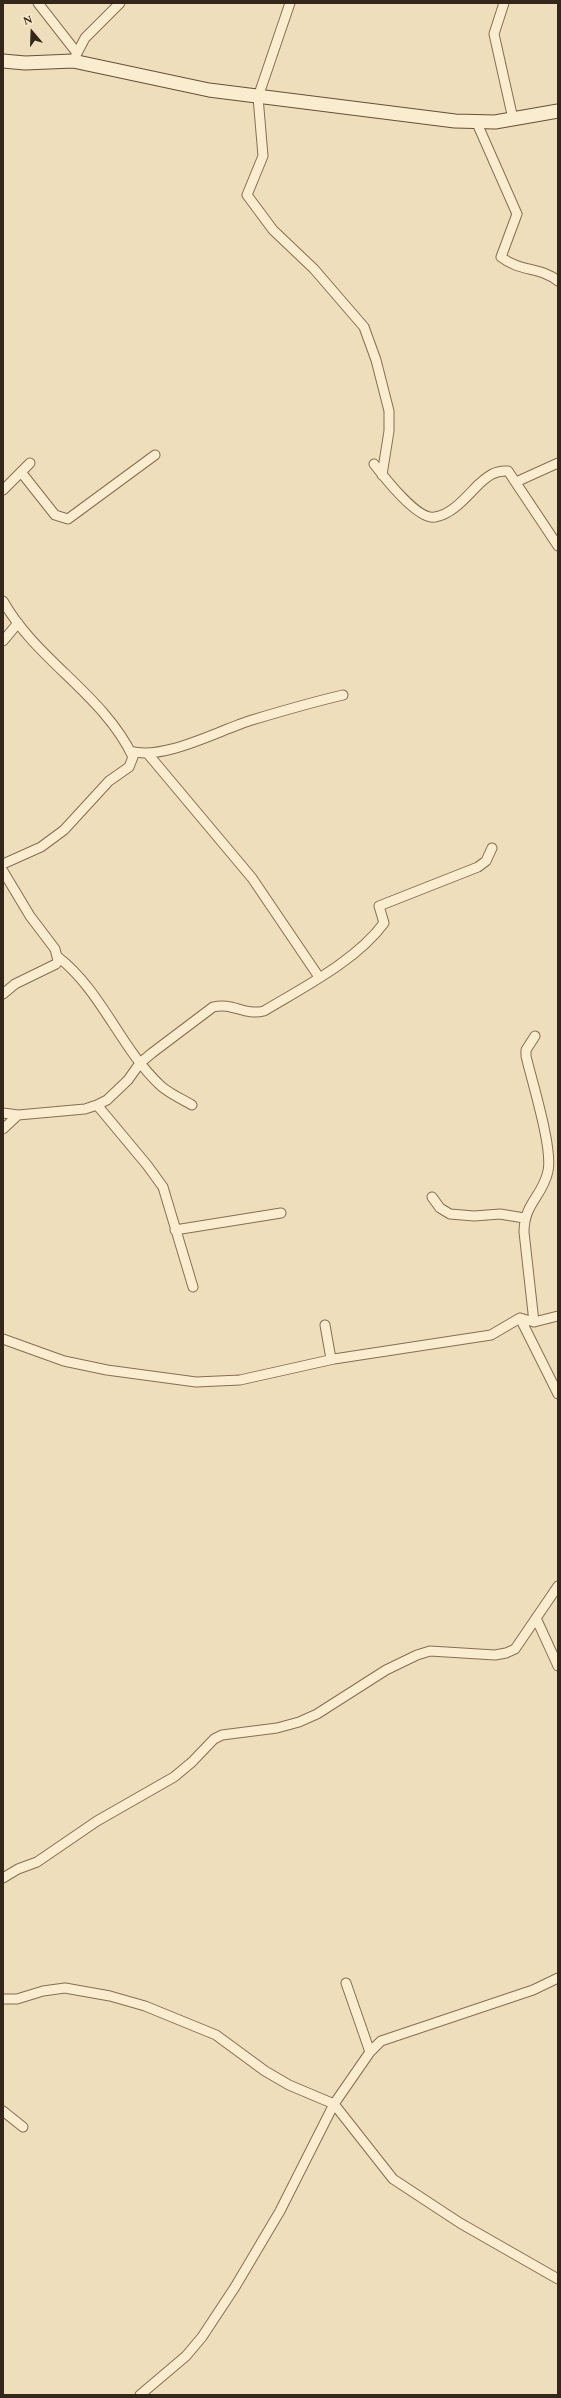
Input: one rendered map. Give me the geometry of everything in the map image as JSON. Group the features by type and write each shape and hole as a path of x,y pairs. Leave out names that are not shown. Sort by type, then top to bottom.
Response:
{"street":[{"path":"38,3 75,57"},
{"path":"75,57 85,38 120,3"},
{"path":"290,3 258,97 263,156 247,195 273,230 314,269 364,327 376,360 389,411 389,431 382,475"},
{"path":"504,3 494,34 513,119"},
{"path":"3,61 25,63 75,57 209,90 455,121 513,119 558,111"},
{"path":"476,121 517,214 501,258 519,268 548,273 558,281"},
{"path":"21,472 55,515 68,519 155,455"},
{"path":"3,490 30,463"},
{"path":"516,482 558,463"},
{"path":"374,464 382,475 410,505 424,515 434,518 453,509 491,474 501,470 508,471 558,546"},
{"path":"3,601 18,623 96,707 130,751 133,758 129,767 109,780 64,830 41,847 3,864"},
{"path":"3,641 18,623"},
{"path":"130,751 148,754 188,743 253,720 344,695"},
{"path":"148,754 252,878 319,977"},
{"path":"3,1113 18,1115 85,1109 107,1100 128,1080 140,1063 213,1007 222,1004 254,1013 264,1011 319,977 356,951 374,936 384,923 379,906 478,867 486,861 492,848"},
{"path":"3,871 13,890 58,957 75,970 140,1063 161,1086 192,1105"},
{"path":"3,994 15,984 56,964 58,957"},
{"path":"534,1322 525,1245 524,1218 528,1208 543,1185 550,1156 526,1056 526,1050 535,1036"},
{"path":"96,1105 148,1165 163,1187 193,1287"},
{"path":"3,1130 18,1115"},
{"path":"432,1197 440,1208 450,1214 474,1216 500,1214 524,1218"},
{"path":"175,1230 281,1213"},
{"path":"3,1339 64,1360 93,1367 196,1382 240,1380 331,1359 491,1336 520,1318 534,1322 558,1316"},
{"path":"520,1318 558,1394"},
{"path":"325,1325 331,1359"},
{"path":"3,1878 18,1869 37,1862 98,1821 174,1777 192,1762 214,1739 222,1735 277,1728 299,1722 317,1714 386,1670 417,1655 430,1651 495,1655 506,1653 522,1642 536,1618 558,1586"},
{"path":"536,1618 558,1666"},
{"path":"140,2395 186,2356 202,2337 235,2287 280,2211 334,2104 370,2052 381,2041 533,1990 558,1978"},
{"path":"346,1983 370,2052"},
{"path":"3,1999 17,1999 43,1991 66,1988 110,1996 145,2006 216,2035 265,2071 295,2088 334,2104 393,2179 460,2223 558,2279"},
{"path":"3,2111 22,2126"}]}
